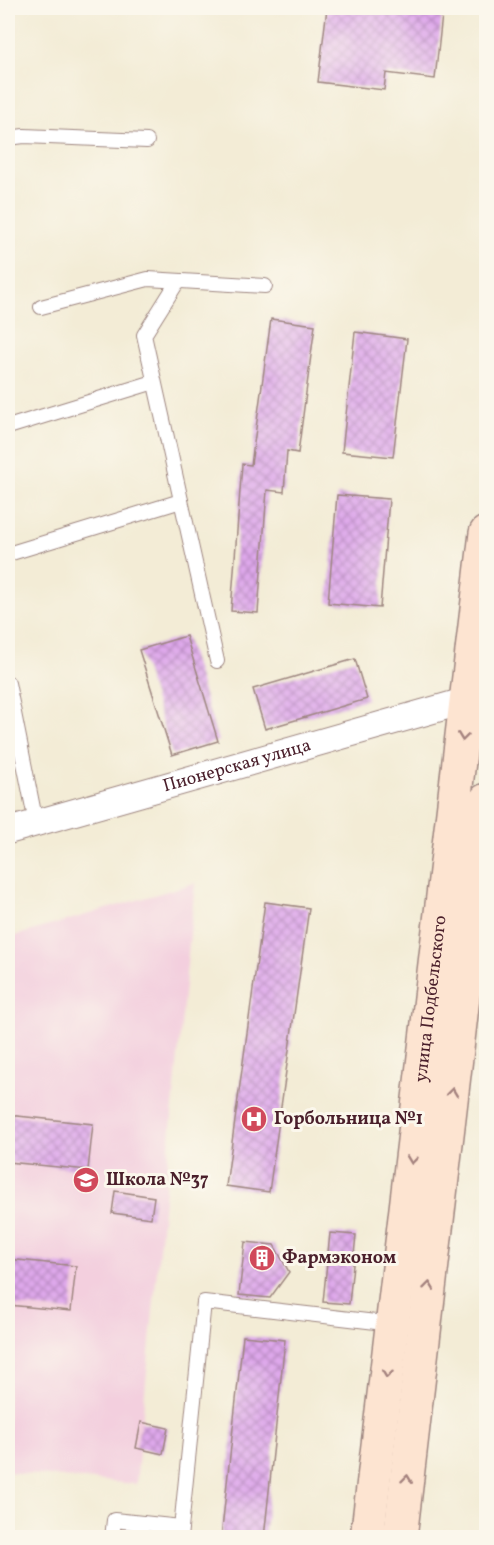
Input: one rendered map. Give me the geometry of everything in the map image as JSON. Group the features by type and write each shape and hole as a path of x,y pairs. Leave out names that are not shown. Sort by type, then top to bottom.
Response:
{"main road":[{"name":"улица Подбельского","path":"367,1538 486,533"},
{"name":"улица Подбельского","path":"400,1538 486,800"}],"street":[{"name":"Пионерская улица","path":"8,831 468,700"}],"lane":[{"path":"8,138 24,136 147,141"},
{"path":"41,307 148,279 265,286"},
{"path":"178,281 144,335 217,661"},
{"path":"8,427 154,382"},
{"path":"8,554 181,501"},
{"path":"8,683 36,823"},
{"path":"112,1538 114,1520 180,1532 204,1302 393,1324"}],"shaded area":[{"name":"Школа №37","path":"195,883 136,1484 8,1472 8,938"}],"building":[{"path":"327,8 395,8 442,15 435,79 386,73 384,90 318,82"},
{"path":"271,319 315,325 298,453 287,451 284,492 267,490 258,613 231,611 242,464 251,465"},
{"path":"355,332 407,339 393,457 342,452"},
{"path":"337,495 389,499 380,608 328,603"},
{"path":"186,636 218,741 172,755 139,650"},
{"path":"355,659 367,699 265,729 253,689"},
{"path":"265,902 309,908 269,1192 226,1186"},
{"path":"8,1115 93,1124 88,1170 8,1162"},
{"path":"115,1191 154,1197 151,1218 112,1213"},
{"path":"330,1233 356,1235 349,1304 323,1302"},
{"name":"Фармэконом","path":"245,1242 274,1245 289,1272 270,1298 239,1295"},
{"path":"8,1259 76,1266 71,1311 8,1305"},
{"path":"243,1336 285,1340 264,1538 221,1538"},
{"path":"141,1422 168,1428 163,1454 136,1448"}],"place":[{"name":"Горбольница №1","path":"254,1119"},
{"name":"Школа №37","path":"86,1180"},
{"name":"Фармэконом","path":"262,1258"}]}
